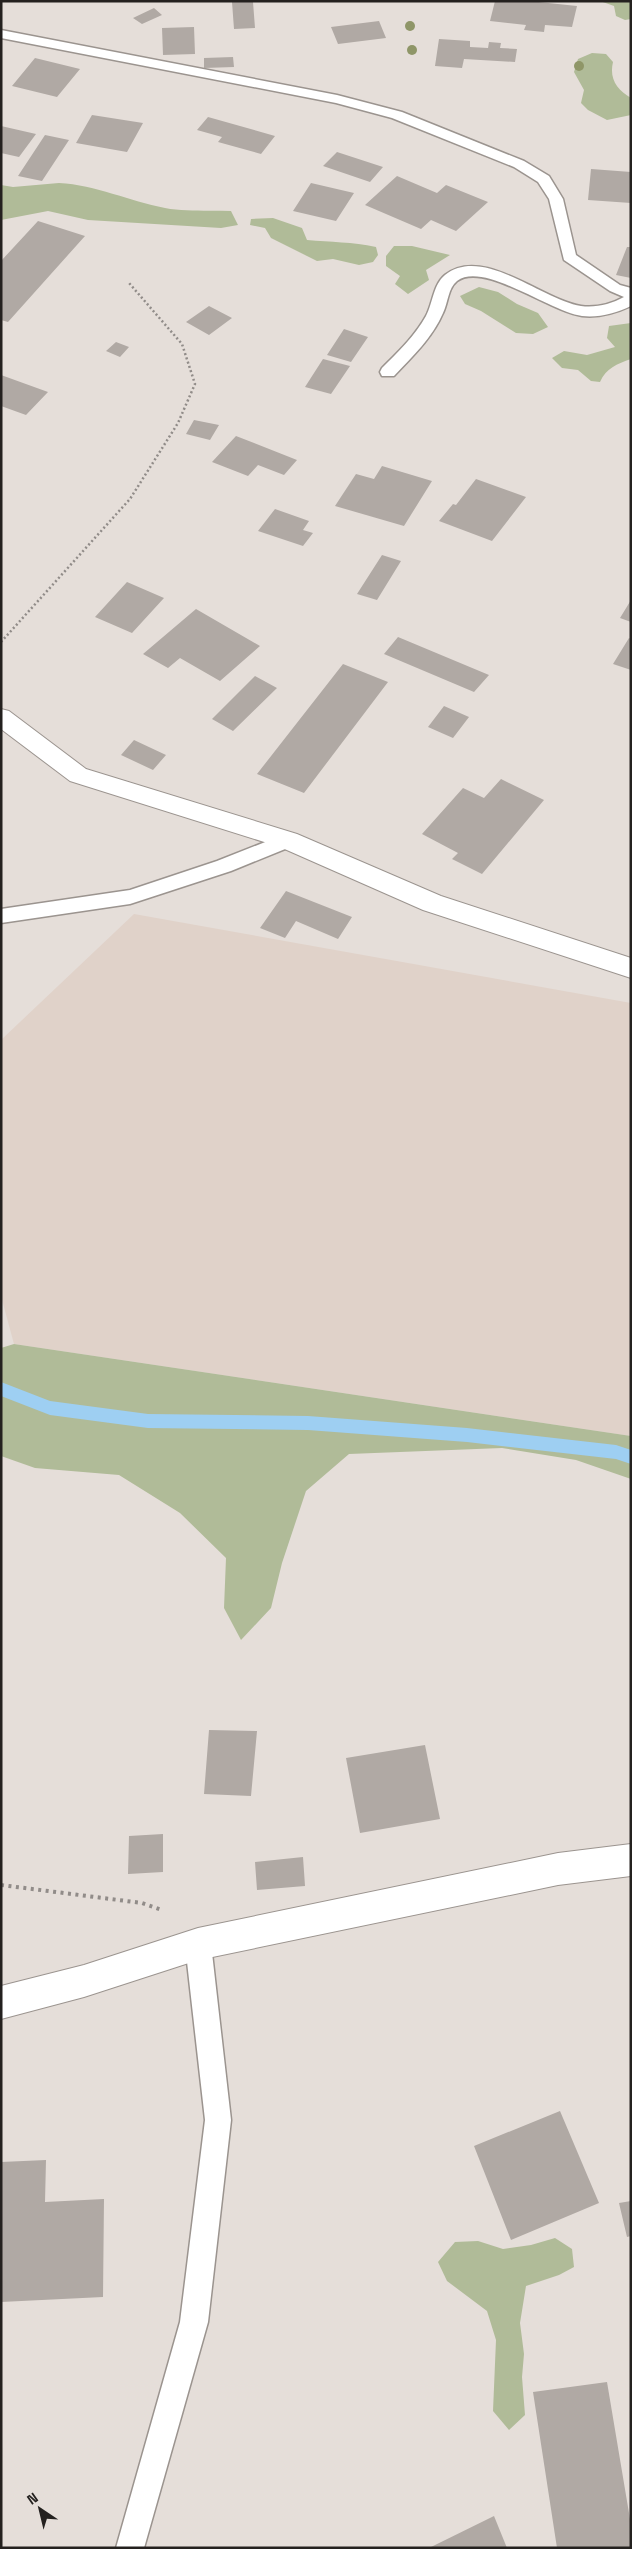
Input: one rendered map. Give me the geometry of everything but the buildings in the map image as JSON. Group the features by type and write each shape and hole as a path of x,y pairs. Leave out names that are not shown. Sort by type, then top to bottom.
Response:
{"street":[{"path":"1,716 78,775 288,840 432,903 631,968"},
{"path":"1,2003 84,1981 198,1944 549,1871 631,1860"}],"lane":[{"path":"1,34 337,99 397,115 519,164 544,179 556,199 569,258 615,288 631,294"},
{"path":"388,372 420,340 435,313 443,288 452,277 468,270 493,274 576,310 613,310 631,300"},
{"path":"1,916 130,897 224,866 288,840"},
{"path":"130,2548 194,2322 218,2120 198,1944"}],"path":[{"path":"1,642 130,499 178,424 195,384 182,344 129,283"},
{"path":"1,1885 142,1903 166,1912 179,1920 198,1944"}],"shaded area":[{"path":"134,914 631,1003 631,1436 14,1344 1,1296 1,1040"}],"green space":[{"path":"600,1 631,1 631,19 625,20 616,16 614,6"},
{"path":"592,53 606,54 613,62 612,74 615,83 618,88 631,98 631,115 607,120 588,110 581,103 584,90 574,72 578,59"},
{"path":"59,183 99,190 165,208 231,211 238,225 221,228 88,220 48,211 1,220 1,185 13,187"},
{"path":"273,218 302,228 307,240 376,247 378,255 373,262 359,265 333,259 317,261 271,238 265,228 250,225 251,219"},
{"path":"394,246 412,246 450,255 426,270 429,280 408,294 395,284 400,276 386,266 386,256"},
{"path":"479,287 498,292 517,304 538,313 548,327 533,334 516,333 481,311 465,304 460,296"},
{"path":"631,323 631,359 609,370 600,382 591,381 578,370 562,368 552,358 564,351 587,355 615,347 607,338 609,326"},
{"path":"14,1344 631,1436 631,1479 576,1460 502,1448 349,1454 306,1491 282,1563 271,1608 241,1640 224,1608 226,1558 180,1513 119,1475 35,1468 1,1456 1,1348"},
{"path":"555,2238 572,2249 574,2267 559,2275 526,2286 520,2323 524,2354 522,2377 525,2415 509,2430 493,2411 496,2340 487,2311 447,2281 438,2262 455,2242 478,2241 503,2249 531,2245"}],"waterway":[{"path":"1,1389 50,1408 148,1421 308,1423 467,1435 616,1452 631,1457"}]}
